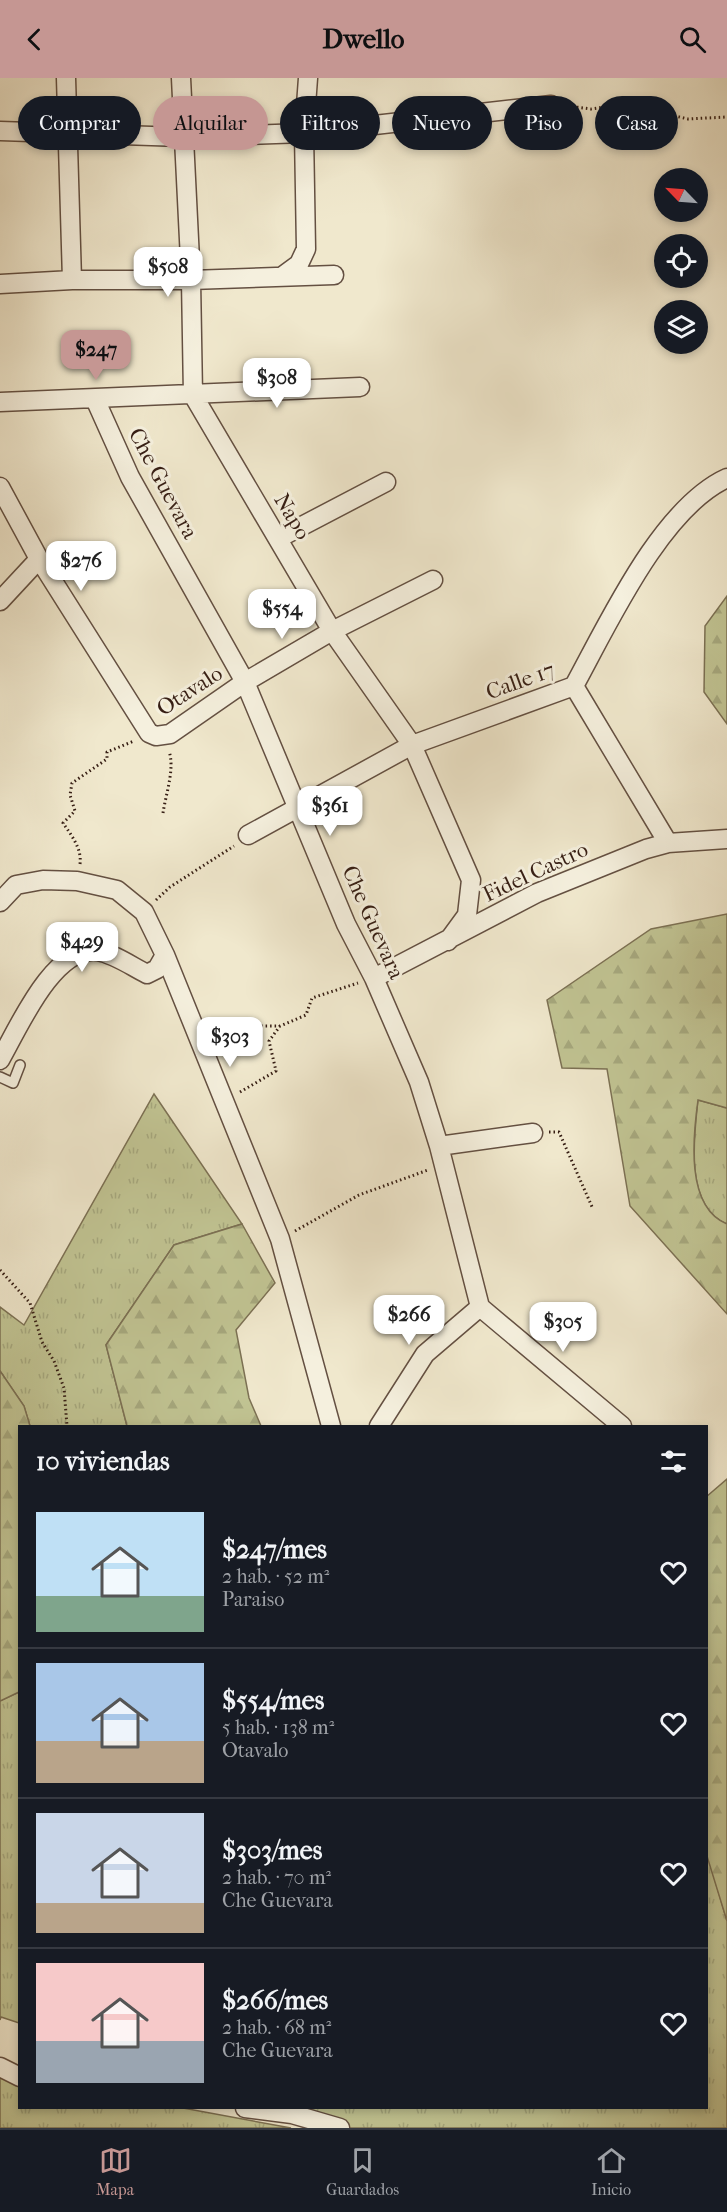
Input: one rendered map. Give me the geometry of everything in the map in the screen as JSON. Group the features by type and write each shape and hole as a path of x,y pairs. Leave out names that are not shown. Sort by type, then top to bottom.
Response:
{"street":[{"path":"66,78 66,96"},
{"path":"181,78 182,96"},
{"path":"307,96 308,78"},
{"path":"380,124 504,110"},
{"path":"0,131 18,132"},
{"path":"68,150 72,280"},
{"path":"184,150 191,280 193,395"},
{"path":"284,275 299,264 306,249 304,150"},
{"path":"0,284 72,280 191,280 334,275"},
{"path":"0,402 360,387"},
{"name":"Napo","path":"193,395 332,631 412,745 471,880 466,915 448,941"},
{"name":"Che Guevara","path":"95,399 130,477 245,682 346,924 374,978 419,1082 444,1164 480,1307"},
{"name":"Calle 17","path":"248,836 412,745 574,686 638,571 678,518 707,490 727,478"},
{"path":"279,538 386,482"},
{"name":"Otavalo","path":"0,486 39,559 149,733 156,736 170,734 245,682 332,631 433,580"},
{"path":"0,601 39,559"},
{"path":"574,686 668,843"},
{"name":"Fidel Castro","path":"374,978 537,893 646,849 668,843 727,839"},
{"path":"0,902 16,885 43,880 77,881 117,890 144,912 165,955 280,1239 331,1425"},
{"path":"0,1060 48,978 77,953 96,951 118,958 147,974 157,969 165,955"},
{"path":"439,1146 533,1133"},
{"path":"380,1425 425,1354 480,1307 621,1425"},
{"path":"0,2067 18,2076"},
{"path":"253,2109 292,2114 340,2128"}],"lane":[{"path":"0,1077 13,1083 20,1065"}],"path":[{"path":"583,108 624,104 688,119 727,117"},
{"path":"77,881 81,857 74,840 63,824 75,811 70,795 72,783 100,766 107,759 107,752 149,733"},
{"path":"163,813 173,762 169,749 170,734"},
{"path":"144,912 170,886 224,854 248,836"},
{"path":"204,1049 255,1026 280,1026 306,1014 312,998 343,986 374,978"},
{"path":"224,1101 276,1071 269,1041 280,1026"},
{"path":"533,1133 559,1132 593,1209"},
{"path":"280,1239 359,1195 444,1164"},
{"path":"0,1270 30,1304 42,1342 54,1361 64,1389 67,1425"}],"green space":[{"path":"727,596 727,724 704,692 705,626"},
{"path":"727,914 727,1108 698,1100 694,1151 698,1187 704,1203 713,1215 727,1224 727,1314 630,1206 607,1069 562,1068 547,1000 651,929"},
{"path":"154,1094 242,1224 174,1245 106,1345 127,1425 30,1425 24,1406 0,1371 0,1307 24,1325"},
{"path":"698,1100 727,1108 727,1224 713,1215 704,1203 698,1187 694,1151"},
{"path":"242,1224 275,1283 236,1330 249,1398 261,1425 127,1425 106,1345 174,1245"},
{"path":"0,1371 24,1406 30,1425 18,1425 18,1692 0,1701"},
{"path":"727,1479 727,1921 708,1859 708,1495"},
{"path":"18,1692 18,2023 1,2017 0,2020 0,1701"},
{"path":"708,1856 727,1921 727,2128 334,2128 277,2109 708,2109"},
{"path":"0,2078 18,2084 18,2109 188,2109 291,2128 0,2128"}]}
